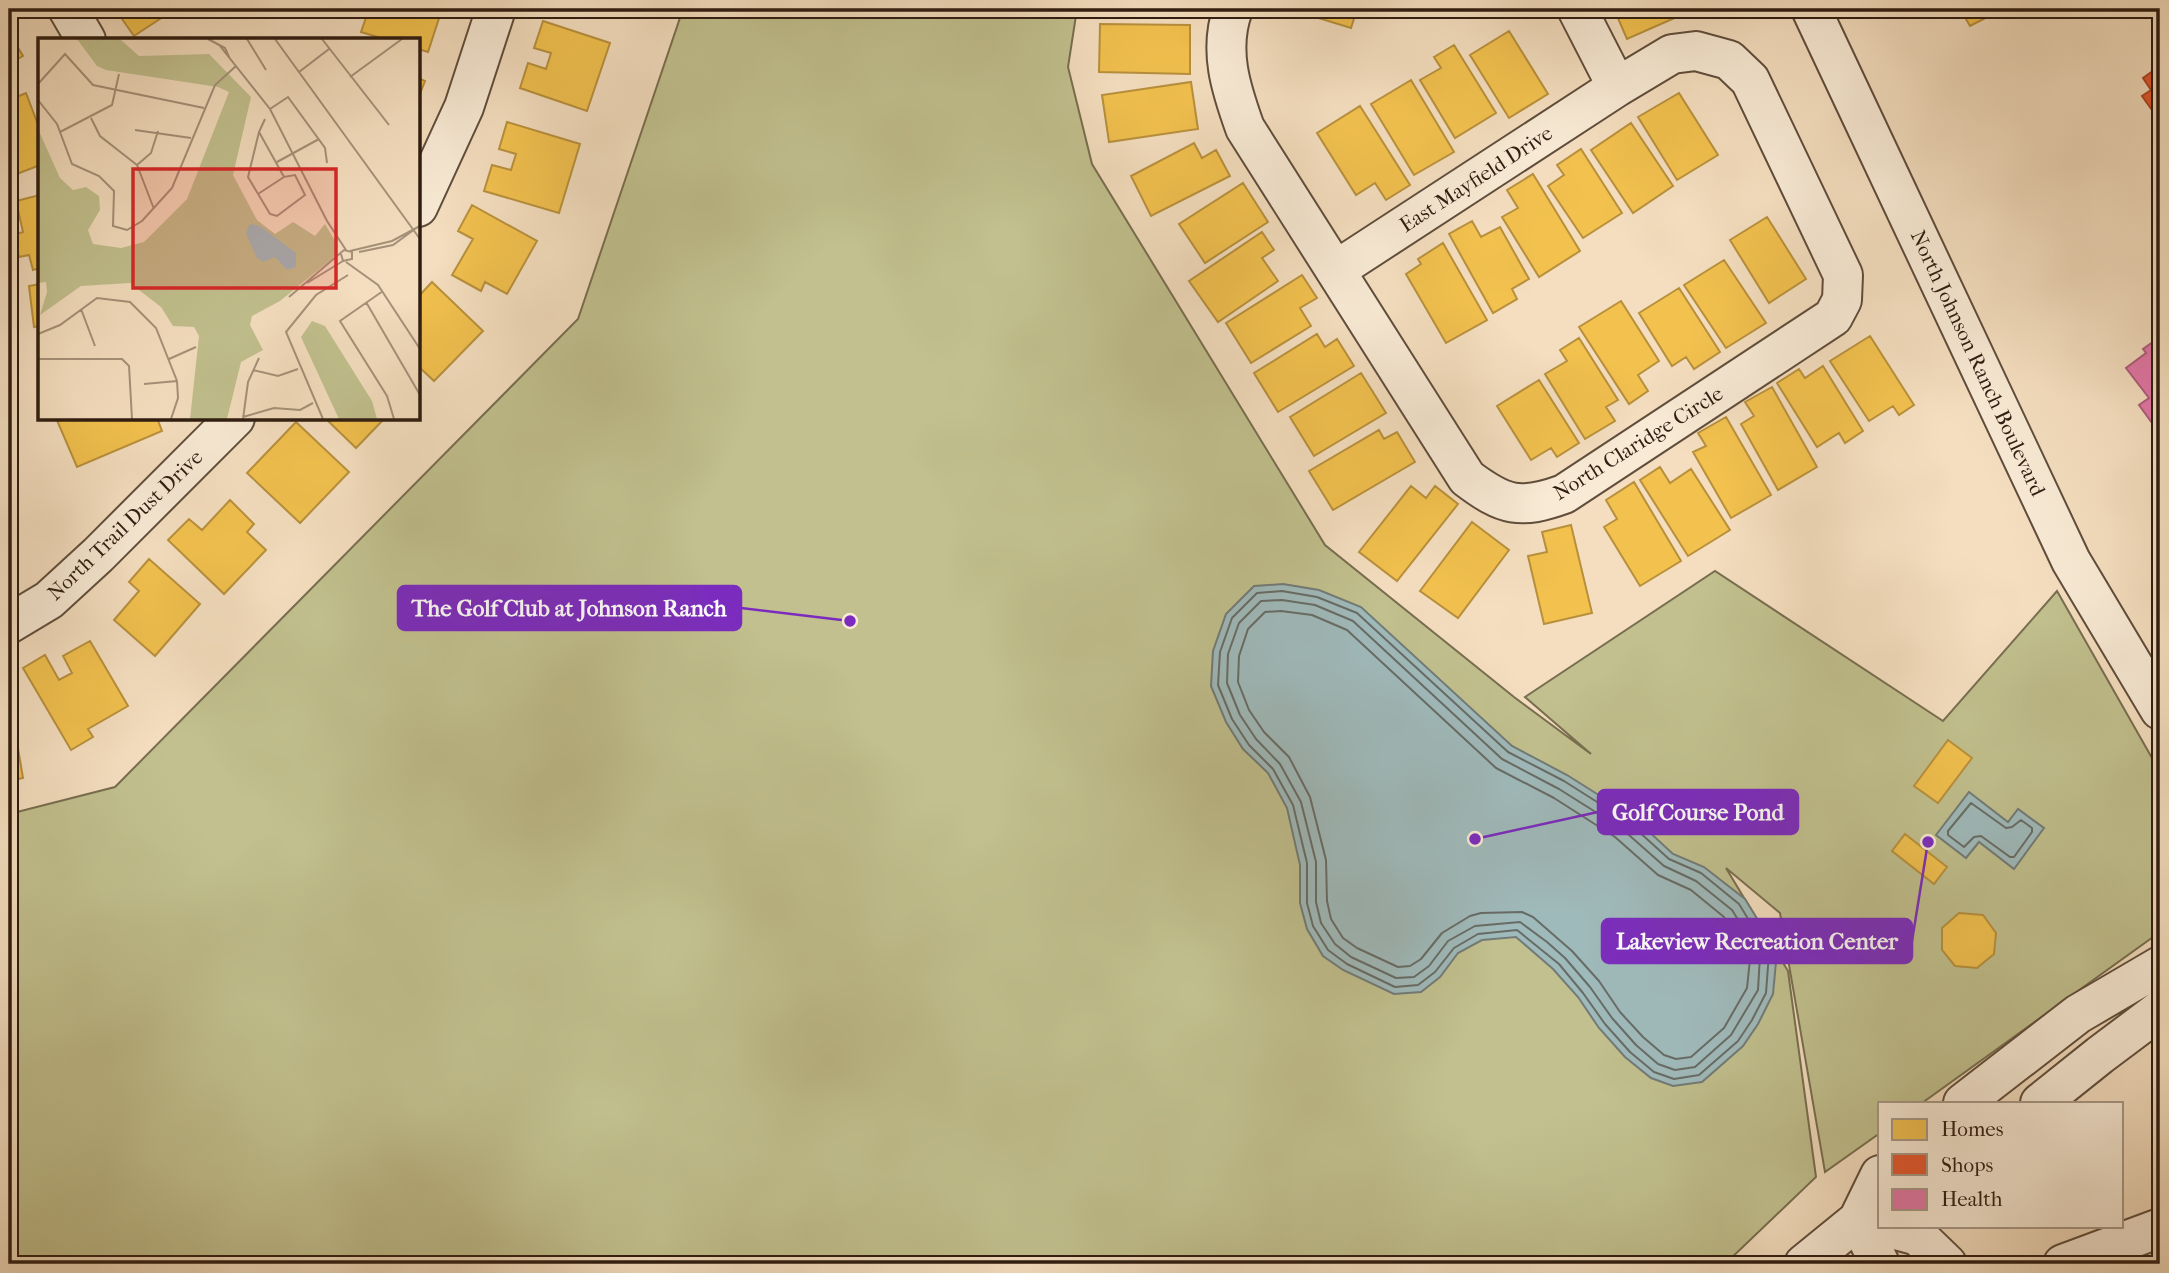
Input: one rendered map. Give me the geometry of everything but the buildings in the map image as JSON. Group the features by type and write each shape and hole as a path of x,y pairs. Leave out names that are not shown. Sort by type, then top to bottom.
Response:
{"street":[{"path":"68,9 85,38"},
{"path":"420,203 464,107 496,9"},
{"name":"North Claridge Circle","path":"1233,9 1226,50 1229,82 1245,128 1467,478 1486,492 1513,504 1541,502 1564,494 1833,317 1842,300 1843,275 1750,80 1729,60 1696,51 1672,54 1617,87"},
{"path":"1577,9 1617,87"},
{"name":"North Johnson Ranch Boulevard","path":"1811,9 2071,561 2160,710"},
{"name":"East Mayfield Drive","path":"1336,270 1617,87"},
{"name":"North Trail Dust Drive","path":"9,624 49,600 98,555 226,421"},
{"path":"1964,1102 2078,1014 2160,966"},
{"path":"2041,1102 2160,1010"},
{"path":"1878,1193 1875,1221 1880,1264"},
{"path":"1804,1264 1875,1221"},
{"path":"1895,1228 1917,1236 1947,1264"},
{"path":"2063,1264 2160,1228"}],"shaded area":[{"path":"683,9 1077,9 1068,67 1092,164 1325,545 1514,697 1591,754 1525,697 1715,571 1943,721 2057,591 2160,772 2160,932 1923,1102 1878,1102 1878,1134 1825,1172 1780,913 1726,868 1788,971 1816,1177 1725,1264 27,1264 9,1250 9,814 115,787 578,319"}],"water":[{"path":"1283,584 1319,590 1361,607 1512,746 1567,775 1632,816 1673,854 1704,867 1745,899 1777,951 1773,994 1743,1046 1702,1082 1673,1086 1651,1078 1625,1057 1553,969 1516,937 1482,940 1458,953 1440,977 1421,992 1394,994 1343,970 1323,956 1307,929 1300,903 1300,865 1287,808 1268,773 1243,749 1226,722 1211,686 1213,651 1226,614 1254,586"},
{"path":"1969,792 2008,822 2018,809 2044,828 2014,869 1979,842 1966,858 1936,835"}],"place":[{"name":"The Golf Club at Johnson Ranch","path":"850,621"},
{"name":"Golf Course Pond","path":"1475,839"},
{"name":"Lakeview Recreation Center","path":"1928,842"}]}
